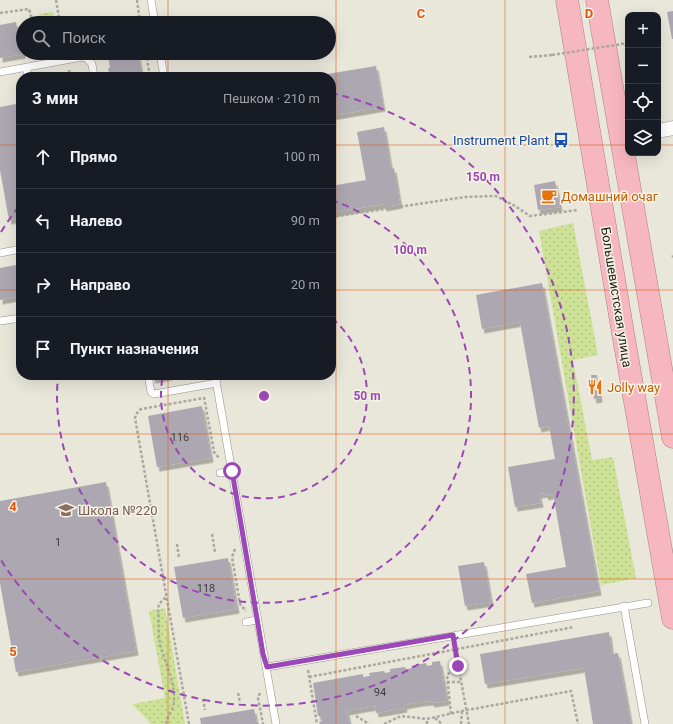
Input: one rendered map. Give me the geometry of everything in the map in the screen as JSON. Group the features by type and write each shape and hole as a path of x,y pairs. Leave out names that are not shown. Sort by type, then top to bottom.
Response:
{"highway":[{"name":"Большевистская улица","path":"568,0 625,347 673,618"},
{"path":"598,0 625,136"},
{"path":"628,156 673,437"}],"street":[{"path":"661,130 673,128"}],"lane":[{"path":"151,0 154,16"},
{"path":"0,72 65,60"},
{"path":"88,60 92,64 93,72"},
{"path":"161,60 163,72"},
{"path":"26,67 27,72"},
{"path":"0,253 16,250"},
{"path":"0,321 16,319"},
{"path":"149,380 152,394 217,383"},
{"path":"216,380 276,724"},
{"path":"220,473 232,471"},
{"path":"267,667 648,602"},
{"path":"624,606 645,724"},
{"path":"246,622 258,620"}],"path":[{"path":"56,0 59,16"},
{"path":"137,0 139,16"},
{"path":"0,13 29,9 31,16"},
{"path":"529,57 552,55 625,43"},
{"path":"147,60 149,72"},
{"path":"336,216 465,197 496,196 530,216 578,210"},
{"path":"196,387 204,398 214,452 221,461"},
{"path":"189,724 135,418 136,414 141,409 204,398"},
{"path":"212,534 215,552"},
{"path":"177,544 179,558"},
{"path":"236,546 232,557 240,604 246,611"},
{"path":"166,724 167,717 174,704 174,694 172,678 160,642 158,609 159,604 167,597"},
{"path":"309,677 579,626"},
{"path":"453,635 469,724"},
{"path":"306,660 317,724"},
{"path":"451,714 447,675 458,666"},
{"path":"448,682 461,682"},
{"path":"384,724 402,716 427,720 466,710 571,691 578,724"},
{"path":"238,693 240,703"},
{"path":"260,693 258,698 262,724"},
{"path":"203,699 205,710"},
{"path":"461,724 462,711"},
{"path":"356,716 369,724"},
{"path":"434,718 442,724"}],"green space":[{"path":"53,12 54,16 39,16 39,14"},
{"path":"573,223 598,355 573,360 592,460 613,457 636,578 601,585 539,231"},
{"path":"165,608 185,724 151,724 132,704 165,698 149,611"}],"building":[{"path":"673,11 673,39 672,39 667,12"},
{"path":"16,22 16,55 0,58 0,25"},
{"path":"109,60 139,60 141,72 109,72 108,68 110,68"},
{"path":"376,66 383,107 336,115 336,73"},
{"path":"16,104 16,219 9,220 0,170 0,107"},
{"path":"384,127 391,169 394,168 400,204 384,207 384,204 336,212 336,185 366,180 357,132"},
{"path":"555,181 560,207 538,210 534,185"},
{"path":"16,265 16,297 0,300 0,268"},
{"path":"542,283 599,591 532,603 526,574 566,567 553,494 546,496 545,493 539,494 541,503 515,507 508,467 555,459 549,426 539,428 520,322 482,329 476,295"},
{"name":"Jolly way","path":"591,375 597,375 600,398 594,399"},
{"path":"202,406 211,458 157,467 148,416"},
{"path":"106,482 136,651 16,672 0,583 0,501"},
{"path":"228,558 237,609 183,618 174,567"},
{"path":"484,562 491,602 465,606 458,566"},
{"path":"609,632 612,654 618,653 631,724 593,724 584,668 485,684 480,654"},
{"path":"440,661 447,701 432,703 431,701 420,702 404,705 405,708 376,713 375,706 357,709 347,711 350,724 320,724 319,722 322,721 321,716 318,716 313,683 363,674 363,677 370,676 369,673 384,671 385,673 390,672 390,669 405,667 406,669 412,668 411,666 426,663 427,666 432,665 432,662"},
{"path":"254,709 257,724 201,724 200,718"}],"place":[{"name":"Instrument Plant","path":"561,140"},
{"name":"Домашний очаг","path":"549,196"},
{"name":"Jolly way","path":"595,387"},
{"name":"Школа №220","path":"66,510"}],"route":[{"path":"232,471 263,654 267,667 453,635 458,666"}]}
